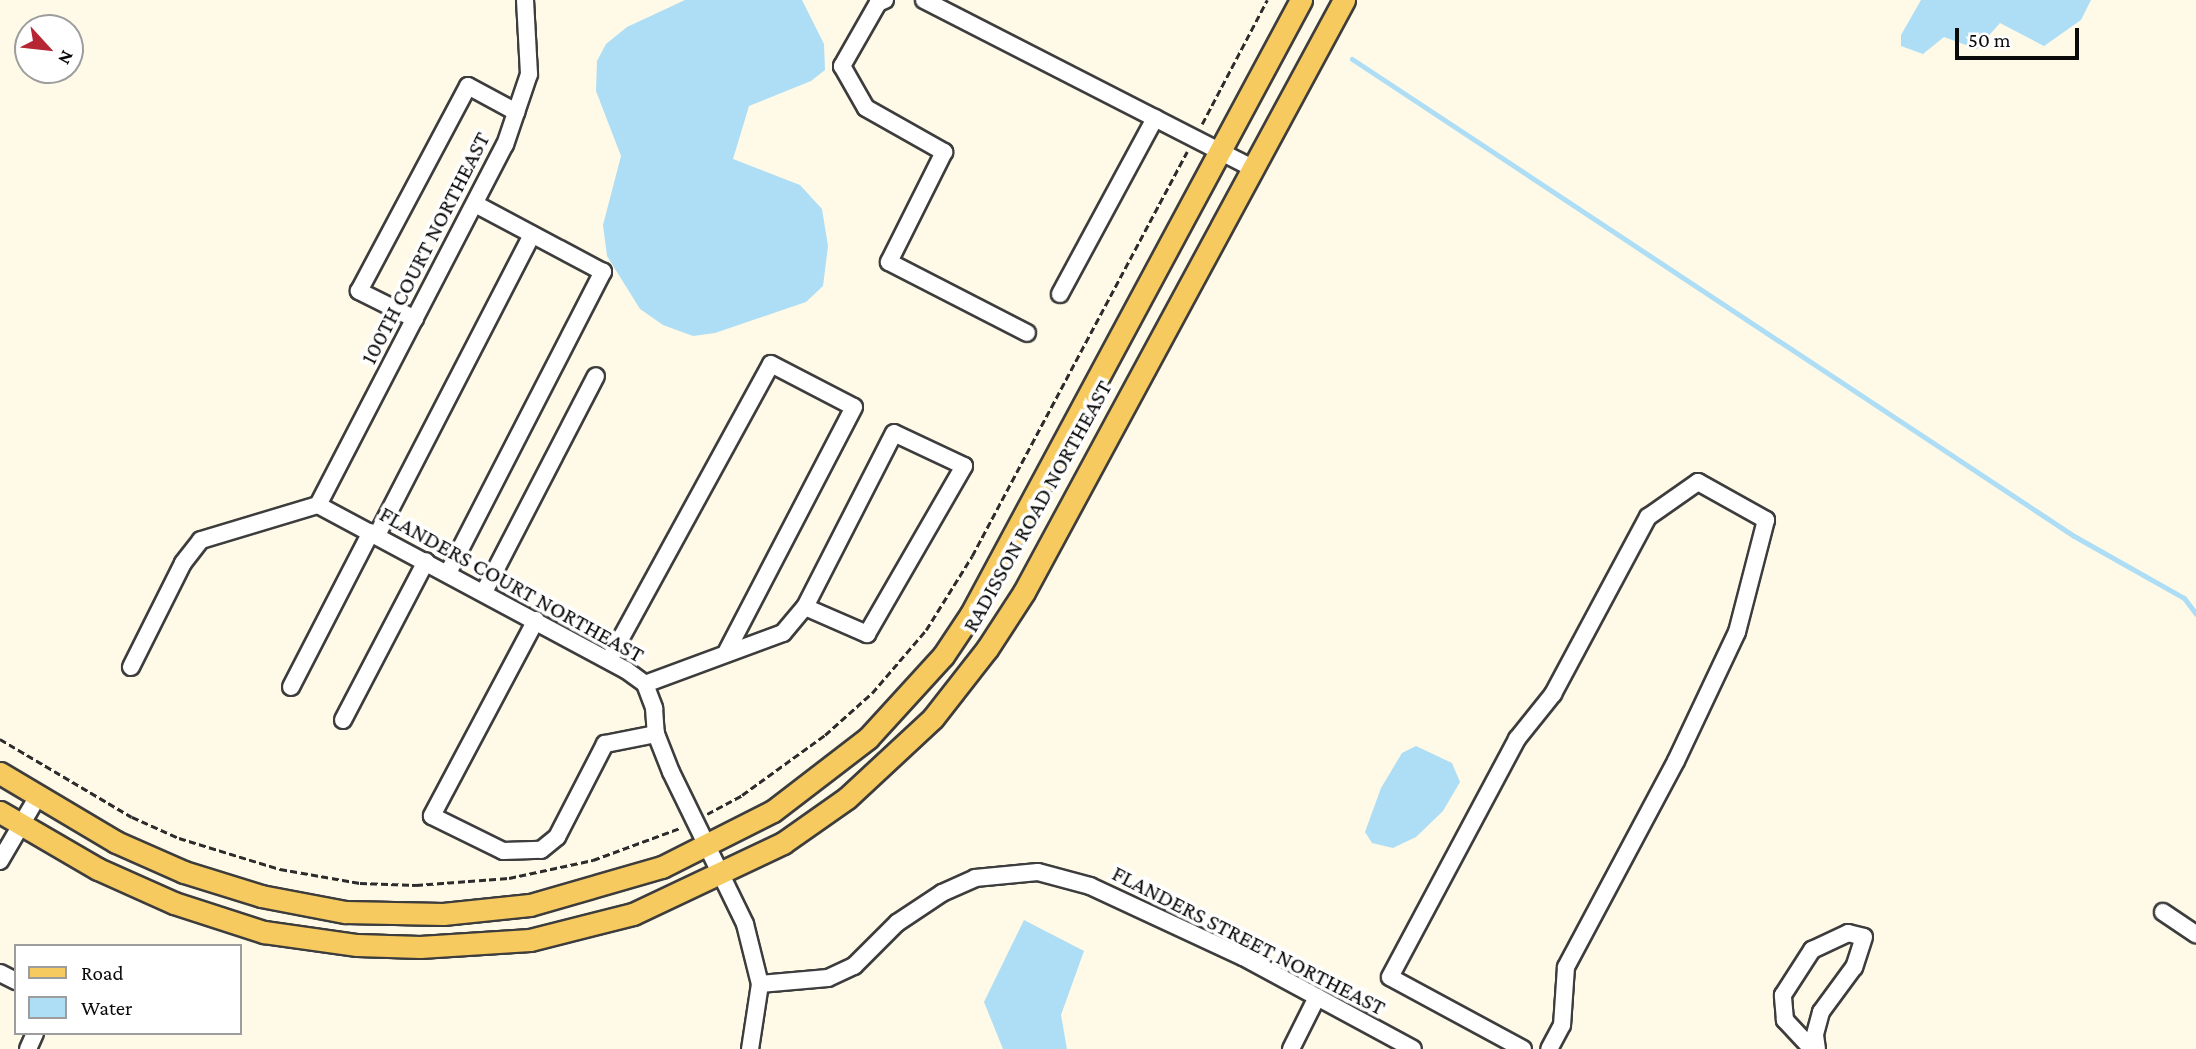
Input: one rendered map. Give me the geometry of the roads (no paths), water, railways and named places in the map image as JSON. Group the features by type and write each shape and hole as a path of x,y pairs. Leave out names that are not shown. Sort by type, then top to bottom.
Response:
{"main road":[{"name":"RADISSON ROAD NORTHEAST","path":"0,773 116,842 184,872 261,896 345,912 443,914 530,905 615,884 709,845 773,811 822,777 868,738 943,656 1008,550 1301,0"},
{"name":"RADISSON ROAD NORTHEAST","path":"0,812 98,869 174,903 264,932 357,945 420,947 530,940 633,914 724,874 783,843 847,798 933,718 987,649 1024,592 1344,0"}],"street":[{"name":"100TH COURT NORTHEAST","path":"318,505 505,145 529,74 525,0"},
{"path":"885,0 878,3 842,66 866,108 944,152 889,262 1027,333"},
{"path":"924,0 1254,169"},
{"path":"415,319 359,291 468,86 516,112"},
{"path":"1060,294 1155,118"},
{"path":"448,573 603,272 475,204"},
{"path":"291,687 532,235"},
{"path":"609,660 771,364 854,407 727,651"},
{"path":"484,592 596,376"},
{"path":"645,684 727,651 783,633 805,607 894,433 964,466 867,634 805,607"},
{"path":"1523,1049 1390,976 1517,739 1553,694 1648,517 1698,482 1766,520 1740,620 1676,761 1566,967 1562,1025 1549,1049"},
{"path":"131,667 183,563 201,540 318,505"},
{"name":"FLANDERS COURT NORTHEAST","path":"318,505 536,620 609,660 645,684 654,708 656,734 724,874 745,924 760,984"},
{"path":"343,720 426,561"},
{"path":"536,620 432,816 503,851 541,849 557,837 605,744 656,734"},
{"path":"0,861 38,796"},
{"name":"FLANDERS STREET NORTHEAST","path":"760,984 828,978 854,965 897,923 942,893 975,878 1038,872 1090,886 1317,997 1413,1049"},
{"path":"2163,912 2196,934"},
{"path":"1812,1049 1785,1020 1783,995 1812,950 1848,933 1864,937 1854,967 1821,1013 1815,1035 1817,1049"},
{"path":"750,1049 760,984"},
{"path":"1292,1049 1317,997"}],"water":[{"path":"685,0 802,0 824,44 825,70 811,81 749,106 733,159 800,185 822,209 828,246 823,286 806,302 715,333 693,336 663,325 640,309 607,256 603,225 621,156 596,91 597,61 606,44 627,27"},
{"path":"1921,0 2091,0 2081,20 2044,46 2000,23 1977,49 1944,37 1923,54 1901,46 1901,35"},
{"path":"1416,746 1452,763 1460,782 1443,811 1416,837 1393,848 1372,843 1365,832 1381,788 1402,753"},
{"path":"1024,920 1084,951 1061,1015 1067,1049 1003,1049 984,1002"}],"waterway":[{"path":"1352,59 2074,536 2184,598 2196,614"}]}
